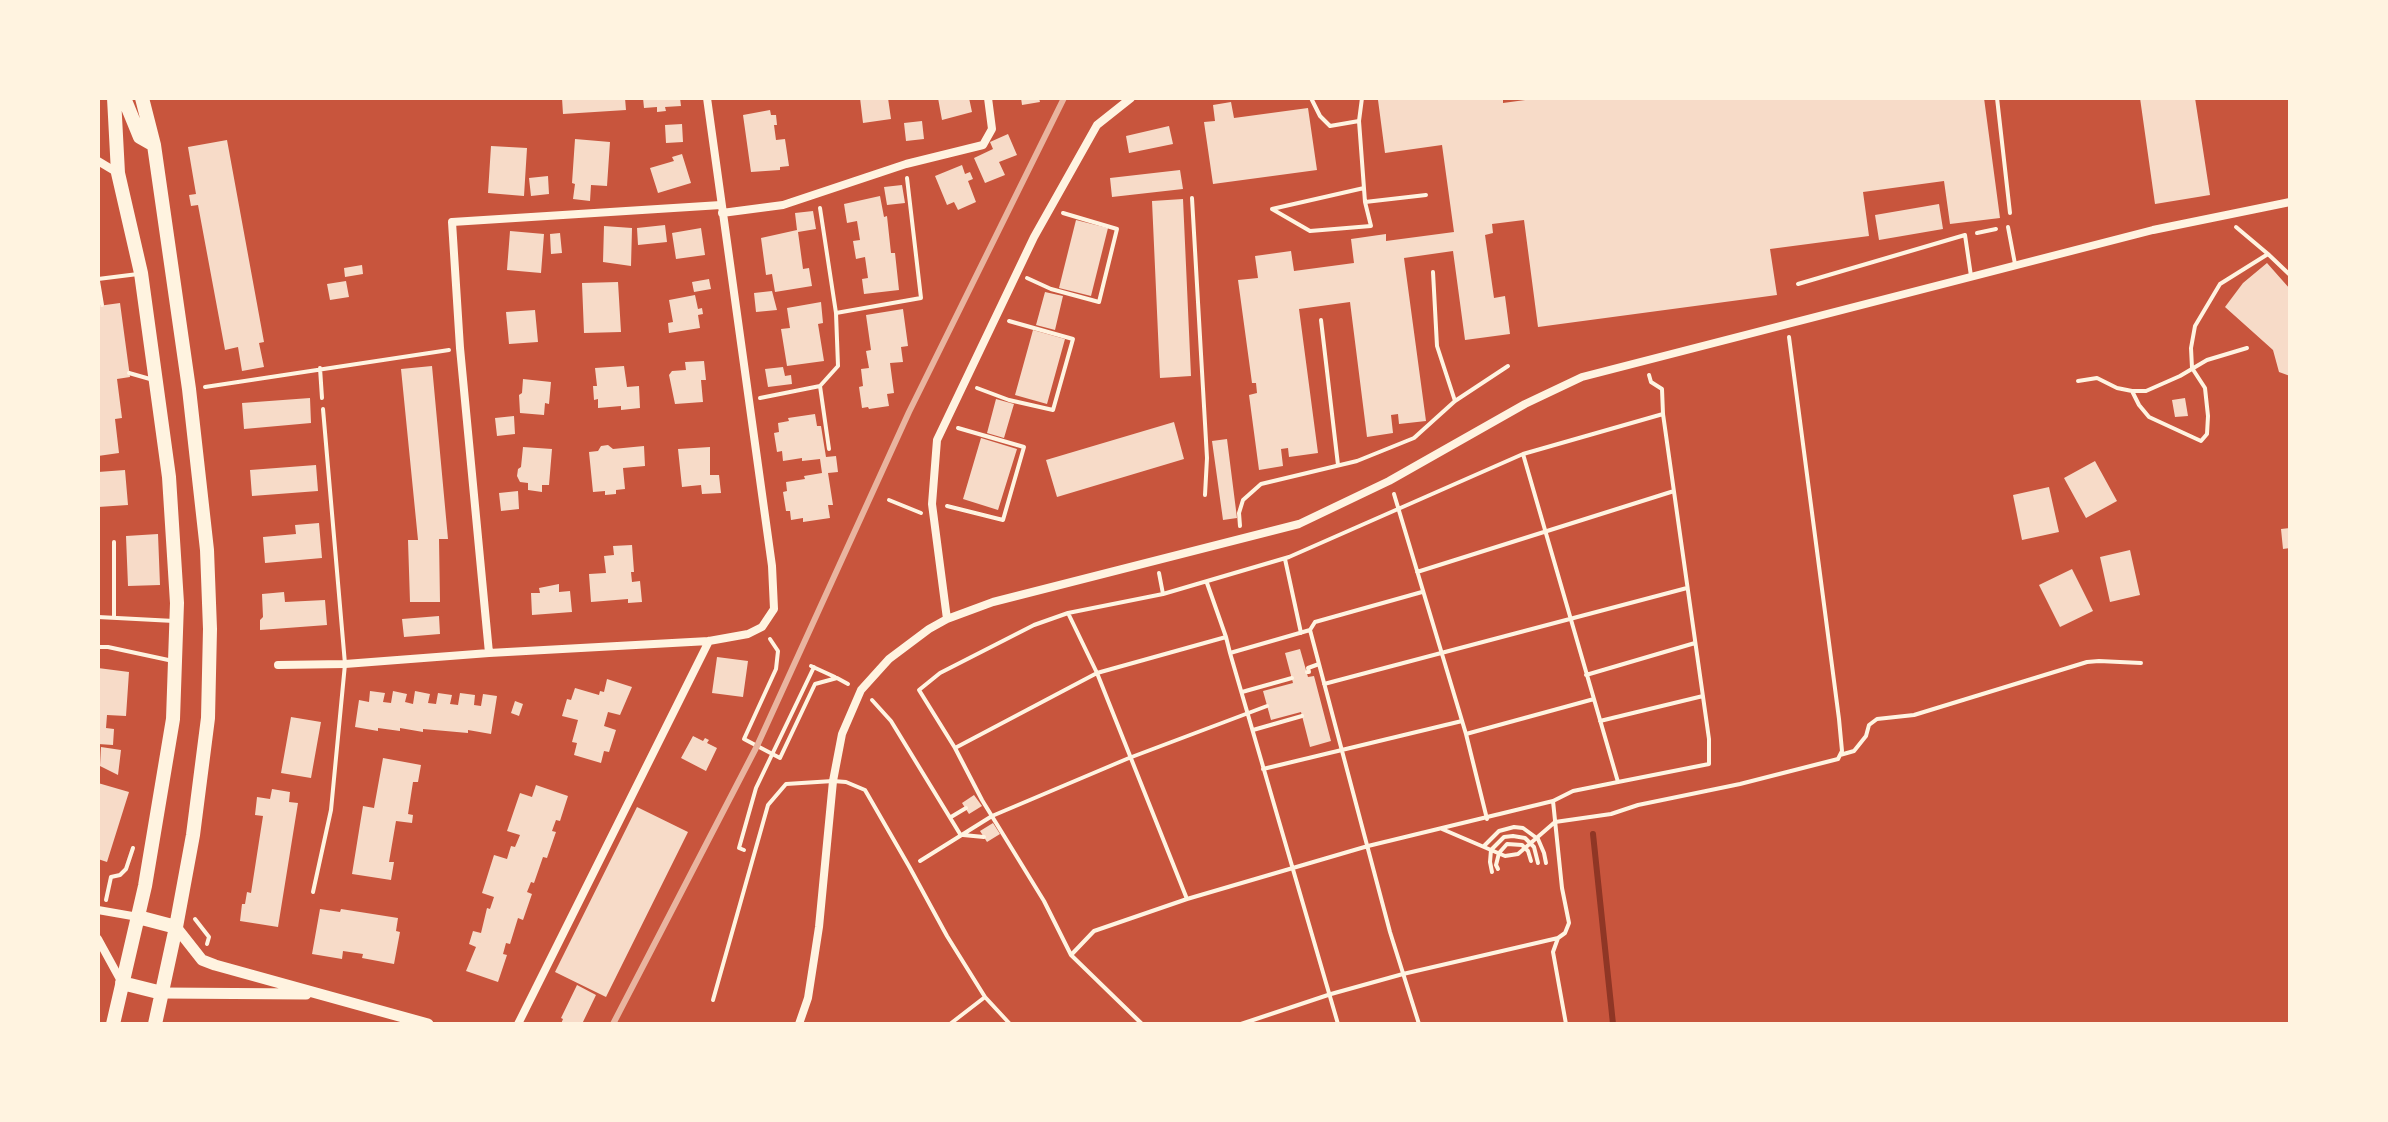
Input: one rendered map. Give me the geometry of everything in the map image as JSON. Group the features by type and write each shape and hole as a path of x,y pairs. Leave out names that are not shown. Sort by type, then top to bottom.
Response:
{"main road":[{"path":"113,1024 138,917 173,719 176,621 169,477 141,273 118,173 114,98"},
{"path":"124,98 140,137 154,145"},
{"path":"142,98 154,145 189,389 207,550 210,629 208,718 193,835 155,1024"},
{"path":"138,917 176,927"},
{"path":"122,983 162,993"}],"street":[{"path":"278,665 345,664 709,641 748,634 762,627 774,609 772,566 707,98"},
{"path":"489,653 460,348 452,222 783,205 906,164 983,145 992,129 988,98"},
{"path":"947,619 932,502 937,440 1050,207 1097,125 1131,98"},
{"path":"98,161 118,173"},
{"path":"799,1024 808,998 819,927 833,781 842,734 861,690 889,659 947,619 993,602 1299,524 1389,481 1525,404 1582,377 1971,276 2222,215 2290,202"},
{"path":"518,1024 709,641"},
{"path":"101,910 138,917"},
{"path":"176,927 202,960 428,1024"},
{"path":"98,939 122,983"},
{"path":"162,993 319,994"}],"lane":[{"path":"1997,98 2010,213"},
{"path":"2008,227 2016,265"},
{"path":"1798,284 1965,235 1971,276"},
{"path":"102,305 98,280 141,273"},
{"path":"129,373 155,381"},
{"path":"313,892 331,810 345,664 323,409"},
{"path":"114,542 114,618"},
{"path":"98,617 176,621"},
{"path":"98,647 175,661"},
{"path":"713,1000 768,805 786,784 846,782 865,790 947,936 985,997 1010,1024"},
{"path":"950,1024 985,997"}],"path":[{"path":"1311,98 1320,116 1330,126 1359,121"},
{"path":"1362,98 1359,121 1364,188 1365,202 1371,226 1310,231 1272,209 1364,188"},
{"path":"836,313 921,298 906,164"},
{"path":"749,400 820,386 838,366 836,313 817,195"},
{"path":"1365,202 1426,195"},
{"path":"1192,198 1207,458 1205,495"},
{"path":"1016,273 1051,289 1099,302 1117,229 1050,207"},
{"path":"2222,215 2290,275"},
{"path":"1965,235 2008,227"},
{"path":"2132,391 2149,417 2201,441 2207,434 2208,416 2205,388 2192,368 2191,348 2195,326 2220,284 2268,254"},
{"path":"1433,272 1437,346 1455,401"},
{"path":"964,383 1009,400 1053,410 1073,339 995,318"},
{"path":"1321,320 1338,465"},
{"path":"1442,829 1505,856 1518,854 1555,822 1611,814 1838,759 1842,751 1839,719 1786,323"},
{"path":"189,389 460,348"},
{"path":"2078,381 2097,378 2117,388 2146,391 2207,360 2247,348"},
{"path":"1240,538 1239,513 1243,500 1261,484 1357,461 1414,438 1455,401 1508,366"},
{"path":"320,368 323,409"},
{"path":"1071,955 1094,931 1291,867 1487,819 1553,801 1573,791 1709,764 1709,739 1662,389 1650,378"},
{"path":"820,386 829,449"},
{"path":"1142,1024 1071,955 1044,901 980,799 955,748 919,690 940,673 1034,625 1068,613 1163,594 1285,559 1523,454 1663,414"},
{"path":"932,502 1003,520 1024,447 944,424"},
{"path":"1523,454 1618,782"},
{"path":"1417,572 1674,491"},
{"path":"1395,496 1466,734 1487,819"},
{"path":"889,500 934,519"},
{"path":"1285,559 1301,633"},
{"path":"1160,582 1163,594"},
{"path":"1206,582 1249,714 1338,1024"},
{"path":"1324,684 1687,588"},
{"path":"1230,653 1310,630 1315,622 1422,592"},
{"path":"1068,613 1097,673 1187,899"},
{"path":"762,627 778,651 776,669 744,739 780,758 815,684 837,678"},
{"path":"1310,630 1419,1024"},
{"path":"955,748 1097,673 1226,637"},
{"path":"1586,675 1695,643"},
{"path":"1840,755 1854,751 1866,736 1869,725 1877,719 1914,715 2087,662 2141,663"},
{"path":"1307,672 1308,668 1319,664"},
{"path":"773,755 813,667 861,690"},
{"path":"1242,692 1292,678"},
{"path":"1600,722 1703,696"},
{"path":"1466,734 1594,699"},
{"path":"876,704 891,721 960,834"},
{"path":"910,868 992,816 1129,758 1267,706"},
{"path":"1253,730 1302,716"},
{"path":"1263,769 1462,721"},
{"path":"1241,1024 1331,994 1558,938 1565,933 1569,923 1553,801"},
{"path":"950,818 966,808"},
{"path":"1484,846 1499,831 1514,827 1529,831 1542,844 1546,863"},
{"path":"960,834 984,837"},
{"path":"1491,850 1504,837 1520,836 1531,843 1537,852 1538,863"},
{"path":"101,910 111,877 120,875 126,869 135,841"},
{"path":"1491,850 1495,871 1499,853 1507,844 1526,848 1531,861"},
{"path":"1558,938 1553,952 1566,1024"}],"building":[{"path":"562,98 625,98 626,110 563,114"},
{"path":"643,98 680,98 681,106 665,107 666,111 657,112 657,107 644,108"},
{"path":"860,98 888,98 891,119 863,123"},
{"path":"938,98 969,98 972,112 942,120"},
{"path":"1021,98 1039,98 1040,102 1022,105"},
{"path":"1503,98 1503,103 1540,98 1984,98 2000,218 1950,224 1944,181 1863,192 1869,236 1770,249 1777,295 1538,327 1524,220 1492,224 1493,233 1485,235 1494,298 1505,296 1510,334 1465,340 1453,251 1404,258 1426,421 1399,424 1398,414 1391,415 1393,433 1367,437 1350,302 1299,309 1318,453 1289,457 1288,448 1281,449 1283,466 1259,470 1249,395 1257,393 1256,383 1252,383 1238,280 1258,278 1255,256 1291,251 1294,271 1354,263 1351,239 1386,234 1386,241 1454,232 1442,145 1385,153 1378,100"},
{"path":"2140,98 2195,98 2210,195 2155,204"},
{"path":"1231,102 1234,118 1308,108 1317,170 1213,184 1204,122 1215,121 1213,105"},
{"path":"770,110 771,115 776,115 776,140 785,139 789,166 780,167 780,170 751,172 743,115"},
{"path":"922,121 924,139 906,141 904,123"},
{"path":"682,124 683,142 666,143 665,125"},
{"path":"1169,126 1173,144 1129,153 1126,136"},
{"path":"1008,134 1017,155 999,162 1005,175 985,183 974,158 993,149 990,142"},
{"path":"575,139 610,142 607,186 591,185 590,201 573,199"},
{"path":"227,140 264,342 259,343 264,367 242,371 238,347 225,350 198,205 191,206 189,195 196,194 188,147"},
{"path":"491,146 527,148 524,196 488,193"},
{"path":"682,154 691,183 658,193 650,168 674,161 672,157"},
{"path":"962,165 965,174 970,172 973,179 968,181 976,202 958,210 954,202 947,205 935,176"},
{"path":"1180,170 1183,189 1112,197 1110,178"},
{"path":"548,176 549,194 531,196 529,178"},
{"path":"902,185 905,203 887,205 884,187"},
{"path":"880,196 884,217 887,216 891,253 895,253 899,290 864,294 862,279 868,278 865,257 856,259 853,241 860,240 857,221 847,223 844,204"},
{"path":"1183,199 1191,376 1160,378 1152,201"},
{"path":"1939,204 1943,229 1879,240 1875,215"},
{"path":"813,211 816,229 798,232 803,269 809,268 812,286 775,292 772,274 766,275 761,238 797,230 795,213"},
{"path":"1076,220 1108,228 1091,296 1059,288"},
{"path":"665,225 667,242 638,245 637,228"},
{"path":"604,226 632,228 631,266 603,262"},
{"path":"701,228 705,255 676,259 672,233"},
{"path":"510,231 544,234 541,273 507,270"},
{"path":"560,233 562,253 551,254 550,234"},
{"path":"2267,263 2290,289 2290,376 2279,372 2273,350 2225,307 2243,283"},
{"path":"362,265 363,274 345,277 344,268"},
{"path":"709,279 711,289 694,292 692,282"},
{"path":"346,281 349,297 330,300 327,284"},
{"path":"618,282 621,332 584,333 582,283"},
{"path":"772,291 777,310 756,312 754,293"},
{"path":"1045,292 1063,296 1055,330 1036,325"},
{"path":"695,295 698,309 702,308 703,314 698,315 700,328 669,333 668,323 673,322 669,300"},
{"path":"821,302 823,323 818,324 824,361 787,366 781,329 790,328 787,308"},
{"path":"120,303 130,377 117,379 122,418 115,419 119,453 98,456 98,306"},
{"path":"903,309 908,346 901,347 903,362 890,363 894,393 887,394 889,406 862,408 859,387 863,386 861,369 869,368 866,351 871,350 866,315"},
{"path":"535,310 538,342 509,344 506,312"},
{"path":"1033,330 1065,339 1047,404 1015,395"},
{"path":"704,361 706,380 701,380 703,402 675,404 669,375 672,371 686,370 685,362"},
{"path":"432,366 448,539 439,539 440,602 410,602 408,540 418,540 401,369"},
{"path":"624,366 627,387 639,386 640,408 598,408 598,399 594,400 593,386 597,386 595,368"},
{"path":"783,367 785,376 791,375 792,384 768,387 765,369"},
{"path":"523,379 551,382 549,404 545,403 544,415 520,413 519,395 522,393"},
{"path":"310,398 311,423 244,429 242,403"},
{"path":"2185,398 2188,416 2175,417 2172,400"},
{"path":"996,399 1014,404 1004,438 987,433"},
{"path":"815,414 817,426 821,426 826,457 836,456 838,472 828,473 833,505 828,505 830,518 803,522 803,518 791,520 783,492 787,491 786,482 822,473 820,459 783,461 782,451 777,452 774,433 779,432 778,423 789,421 788,418"},
{"path":"514,416 515,434 497,436 495,418"},
{"path":"1174,422 1184,459 1057,497 1046,460"},
{"path":"981,438 1017,449 998,510 963,499"},
{"path":"1227,439 1237,518 1223,520 1212,441"},
{"path":"608,445 613,449 644,446 645,466 623,468 625,489 605,495 605,491 593,492 589,452"},
{"path":"523,447 552,449 549,485 542,485 542,492 528,490 528,483 520,482 517,476"},
{"path":"710,447 710,475 719,475 721,493 702,494 701,485 682,487 678,449"},
{"path":"2095,461 2117,501 2086,518 2064,478"},
{"path":"316,465 318,491 252,496 250,470"},
{"path":"125,470 128,505 98,507 98,472"},
{"path":"2049,487 2059,532 2022,540 2013,495"},
{"path":"518,491 519,509 501,511 499,493"},
{"path":"319,523 322,558 265,563 263,537 296,534 295,525"},
{"path":"2290,528 2290,548 2283,549 2281,529"},
{"path":"158,534 160,585 128,586 126,536"},
{"path":"632,545 632,582 640,581 642,602 628,603 628,599 591,602 589,574 606,573 604,556 614,555 613,546"},
{"path":"2130,550 2140,595 2110,602 2100,557"},
{"path":"2072,569 2093,611 2060,627 2039,585"},
{"path":"559,584 559,592 570,591 572,612 532,615 531,593 540,593 539,588"},
{"path":"284,592 285,602 325,600 327,625 260,630 262,594"},
{"path":"439,616 440,634 404,637 402,619"},
{"path":"1300,649 1308,677 1314,676 1331,741 1310,747 1301,712 1271,720 1263,691 1293,683 1285,653"},
{"path":"717,657 748,661 743,697 712,693"},
{"path":"98,668 129,672 126,716 107,715 106,728 114,729 113,745 98,744"},
{"path":"607,679 632,687 620,715 608,712 604,726 616,730 609,752 604,751 601,763 574,755 577,743 572,742 578,720 562,716 567,699 571,700 575,688 599,695 600,691 604,692"},
{"path":"370,691 385,693 383,702 391,703 393,691 407,694 405,702 413,704 415,691 430,694 428,703 436,704 438,693 452,695 450,704 458,705 460,693 475,695 474,705 481,706 483,694 497,696 491,734 468,730 468,733 423,729 423,732 400,728 400,731 378,728 378,731 355,727 359,700 369,702"},
{"path":"515,701 523,704 519,716 511,713"},
{"path":"291,717 321,722 311,778 281,773"},
{"path":"693,736 703,741 705,738 709,740 707,743 717,748 706,771 681,758"},
{"path":"101,747 121,750 118,775 100,766"},
{"path":"383,758 421,765 418,782 413,782 408,814 413,815 412,823 396,821 389,862 394,862 391,880 352,874 363,806 374,808"},
{"path":"98,783 129,792 107,862 98,859"},
{"path":"536,785 568,796 560,821 556,820 552,831 556,832 547,858 543,857 534,883 531,882 527,892 532,894 523,920 518,918 510,944 506,943 503,954 507,955 498,982 466,971 476,947 469,944 473,931 481,933 487,908 490,909 494,897 482,893 494,855 507,859 511,846 515,847 520,835 507,831 520,793 532,797"},
{"path":"272,789 290,792 289,802 298,803 278,927 240,921 242,904 245,904 247,892 251,893 263,816 255,815 257,797 270,799"},
{"path":"974,795 982,806 969,814 962,803"},
{"path":"637,807 688,832 606,997 555,972"},
{"path":"993,823 1000,834 987,842 980,831"},
{"path":"320,909 340,912 341,909 398,918 396,931 400,932 394,964 343,951 342,959 312,954"},
{"path":"577,985 596,995 582,1024 561,1024 561,1018"}],"waterway":[{"path":"1593,834 1613,1024"}],"railway":[{"path":"613,1024 757,746 909,412 1064,98"}]}
